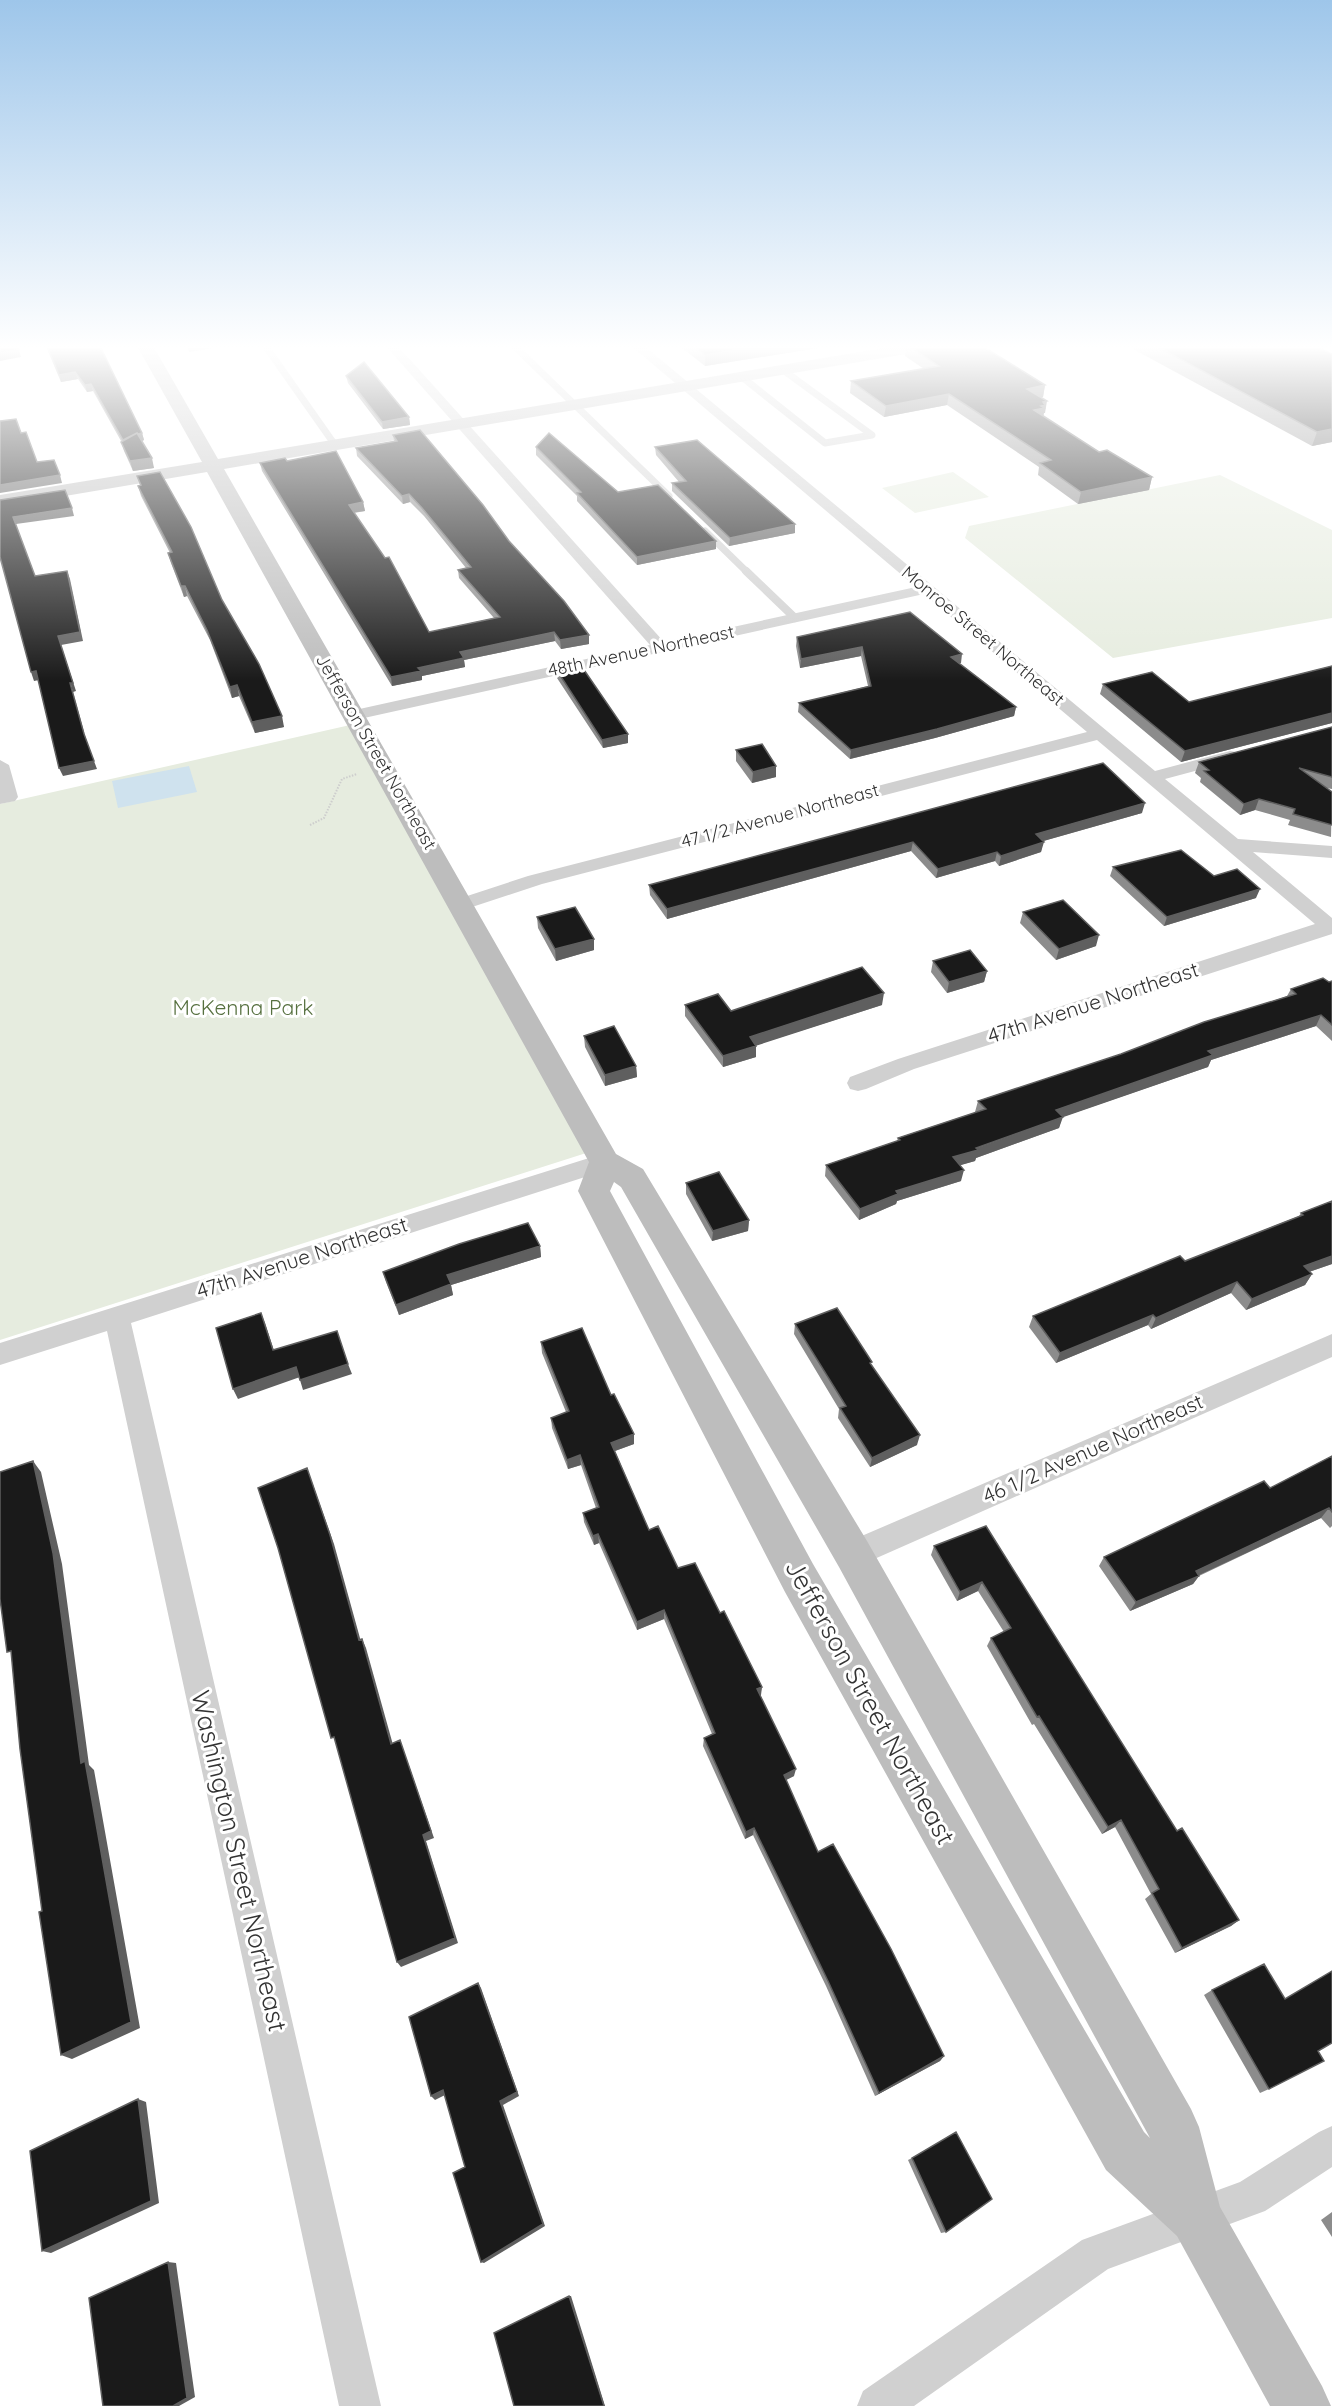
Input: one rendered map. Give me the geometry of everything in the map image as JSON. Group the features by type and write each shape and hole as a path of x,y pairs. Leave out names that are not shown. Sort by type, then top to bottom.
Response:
{"street":[{"name":"Jefferson Street Northeast","path":"207,456 462,904 605,1162 632,1178 854,1554 1173,2127 1196,2217 1302,2406"},
{"path":"0,501 266,456"},
{"path":"492,456 660,647"},
{"name":"Monroe Street Northeast","path":"767,456 1331,927"},
{"name":"48th Avenue Northeast","path":"355,715 927,589"},
{"name":"47 1/2 Avenue Northeast","path":"462,904 535,880 1099,734"},
{"path":"1152,777 1242,753"},
{"path":"0,765 4,798"},
{"path":"1230,844 1308,852 1332,852"},
{"name":"47th Avenue Northeast","path":"858,1083 906,1064 1331,927"},
{"name":"Jefferson Street Northeast","path":"605,1162 594,1191 805,1588 1125,2151 1196,2217"},
{"name":"47th Avenue Northeast","path":"0,1354 605,1162"},
{"name":"Washington Street Northeast","path":"117,1316 360,2406"},
{"name":"46 1/2 Avenue Northeast","path":"854,1554 1332,1345"},
{"path":"878,2406 1096,2254 1251,2197 1332,2145"}],"lane":[{"path":"629,456 677,503"},
{"path":"702,528 795,618"}],"path":[{"path":"310,825 324,818 332,796 342,779 383,765"}],"green space":[{"path":"953,472 989,497 915,513 882,488"},
{"path":"1220,475 1332,530 1332,618 1113,658 965,538 969,526"},
{"name":"McKenna Park","path":"359,723 605,1147 0,1340 0,804"}],"water":[{"path":"189,766 197,792 118,808 112,781"}],"building":[{"path":"0,456 35,456 37,462 54,460 60,475 0,485"},
{"path":"128,456 152,458 130,461"},
{"path":"310,456 339,456 363,502 349,505 385,558 389,557 429,632 500,617 458,570 471,567 409,494 402,496 364,456 442,456 483,505 509,541 564,601 589,635 560,640 554,632 460,652 464,658 418,668 421,671 391,677 260,463 285,458 287,461"},
{"path":"545,456 576,456 618,492 658,485 716,541 637,557 577,493 581,492"},
{"path":"663,456 716,456 795,524 730,538 672,483 686,481"},
{"path":"1045,456 1117,456 1152,477 1081,492 1040,463 1051,460"},
{"path":"160,472 191,527 222,600 259,664 282,716 252,722 237,685 230,687 207,630 185,586 181,586 168,553 172,552 138,486 141,485 137,476"},
{"path":"65,490 72,508 13,517 35,576 67,571 80,632 58,636 73,683 70,683 84,734 94,761 59,768 36,671 31,672 0,557 0,500"},
{"path":"910,612 962,654 951,657 1016,707 851,750 799,703 871,686 862,647 801,659 797,637"},
{"path":"580,664 628,734 602,740 556,669"},
{"path":"1332,666 1332,713 1185,751 1103,684 1152,672 1189,702"},
{"path":"1332,727 1332,777 1299,768 1332,792 1332,825 1293,814 1295,809 1259,799 1244,804 1204,771 1209,770 1199,762"},
{"path":"762,744 776,766 753,772 736,750"},
{"path":"1103,763 1145,803 1036,834 1044,842 1001,856 997,852 938,869 913,842 667,909 649,885"},
{"path":"1181,850 1214,876 1237,869 1260,889 1167,917 1113,867"},
{"path":"1063,900 1099,935 1059,949 1023,912"},
{"path":"575,907 594,939 555,949 537,917"},
{"path":"970,950 987,971 949,982 933,961"},
{"path":"862,967 884,993 750,1037 756,1046 723,1056 685,1005 718,994 731,1011"},
{"path":"1323,978 1329,982 1332,981 1332,1025 1321,1015 1208,1051 1213,1055 1056,1110 1063,1117 976,1148 978,1150 953,1157 964,1170 896,1191 898,1194 860,1209 826,1165 986,1109 978,1101 1121,1054 1204,1022 1296,994 1291,989"},
{"path":"614,1026 636,1066 605,1075 584,1036"},
{"path":"719,1172 749,1220 713,1231 686,1183"},
{"path":"1332,1201 1332,1256 1304,1266 1312,1274 1252,1299 1237,1282 1156,1318 1153,1315 1060,1353 1033,1316 1180,1256 1185,1261 1303,1215 1301,1213"},
{"path":"528,1223 540,1246 447,1275 451,1284 396,1305 383,1272 459,1244"},
{"path":"837,1308 872,1362 870,1363 920,1435 872,1458 840,1408 846,1406 795,1324"},
{"path":"261,1313 273,1350 337,1331 348,1364 300,1380 296,1367 233,1389 216,1328"},
{"path":"582,1328 611,1395 614,1394 634,1434 611,1443 649,1530 658,1526 678,1568 695,1563 720,1613 724,1611 762,1687 757,1689 796,1769 784,1775 818,1852 833,1844 891,1949 944,2056 879,2093 754,1828 746,1832 704,1738 715,1733 664,1610 637,1622 598,1534 593,1536 583,1513 599,1507 580,1455 567,1460 551,1418 569,1411 541,1342"},
{"path":"1332,1456 1332,1512 1329,1508 1196,1571 1199,1576 1136,1602 1104,1557 1264,1481 1270,1488"},
{"path":"33,1461 53,1553 81,1763 85,1761 131,2022 61,2055 39,1912 42,1911 20,1749 11,1651 7,1652 0,1599 0,1472"},
{"path":"307,1468 330,1535 359,1640 362,1639 391,1744 400,1740 431,1831 423,1835 455,1938 397,1962 334,1737 331,1738 278,1548 258,1488"},
{"path":"986,1526 1177,1831 1182,1828 1239,1920 1182,1948 1152,1893 1159,1889 1121,1820 1108,1827 1039,1716 1037,1717 991,1638 1011,1628 982,1582 960,1592 934,1546"},
{"path":"1264,1964 1285,1999 1332,1971 1332,2043 1318,2051 1324,2061 1269,2089 1212,1990"},
{"path":"478,1983 517,2092 500,2101 543,2224 481,2262 453,2173 465,2167 443,2090 431,2096 409,2017"},
{"path":"138,2099 151,2201 42,2251 30,2151"},
{"path":"956,2132 992,2199 946,2232 912,2158"},
{"path":"168,2262 187,2398 173,2406 103,2406 89,2298"},
{"path":"569,2296 604,2406 514,2406 494,2333"}]}
